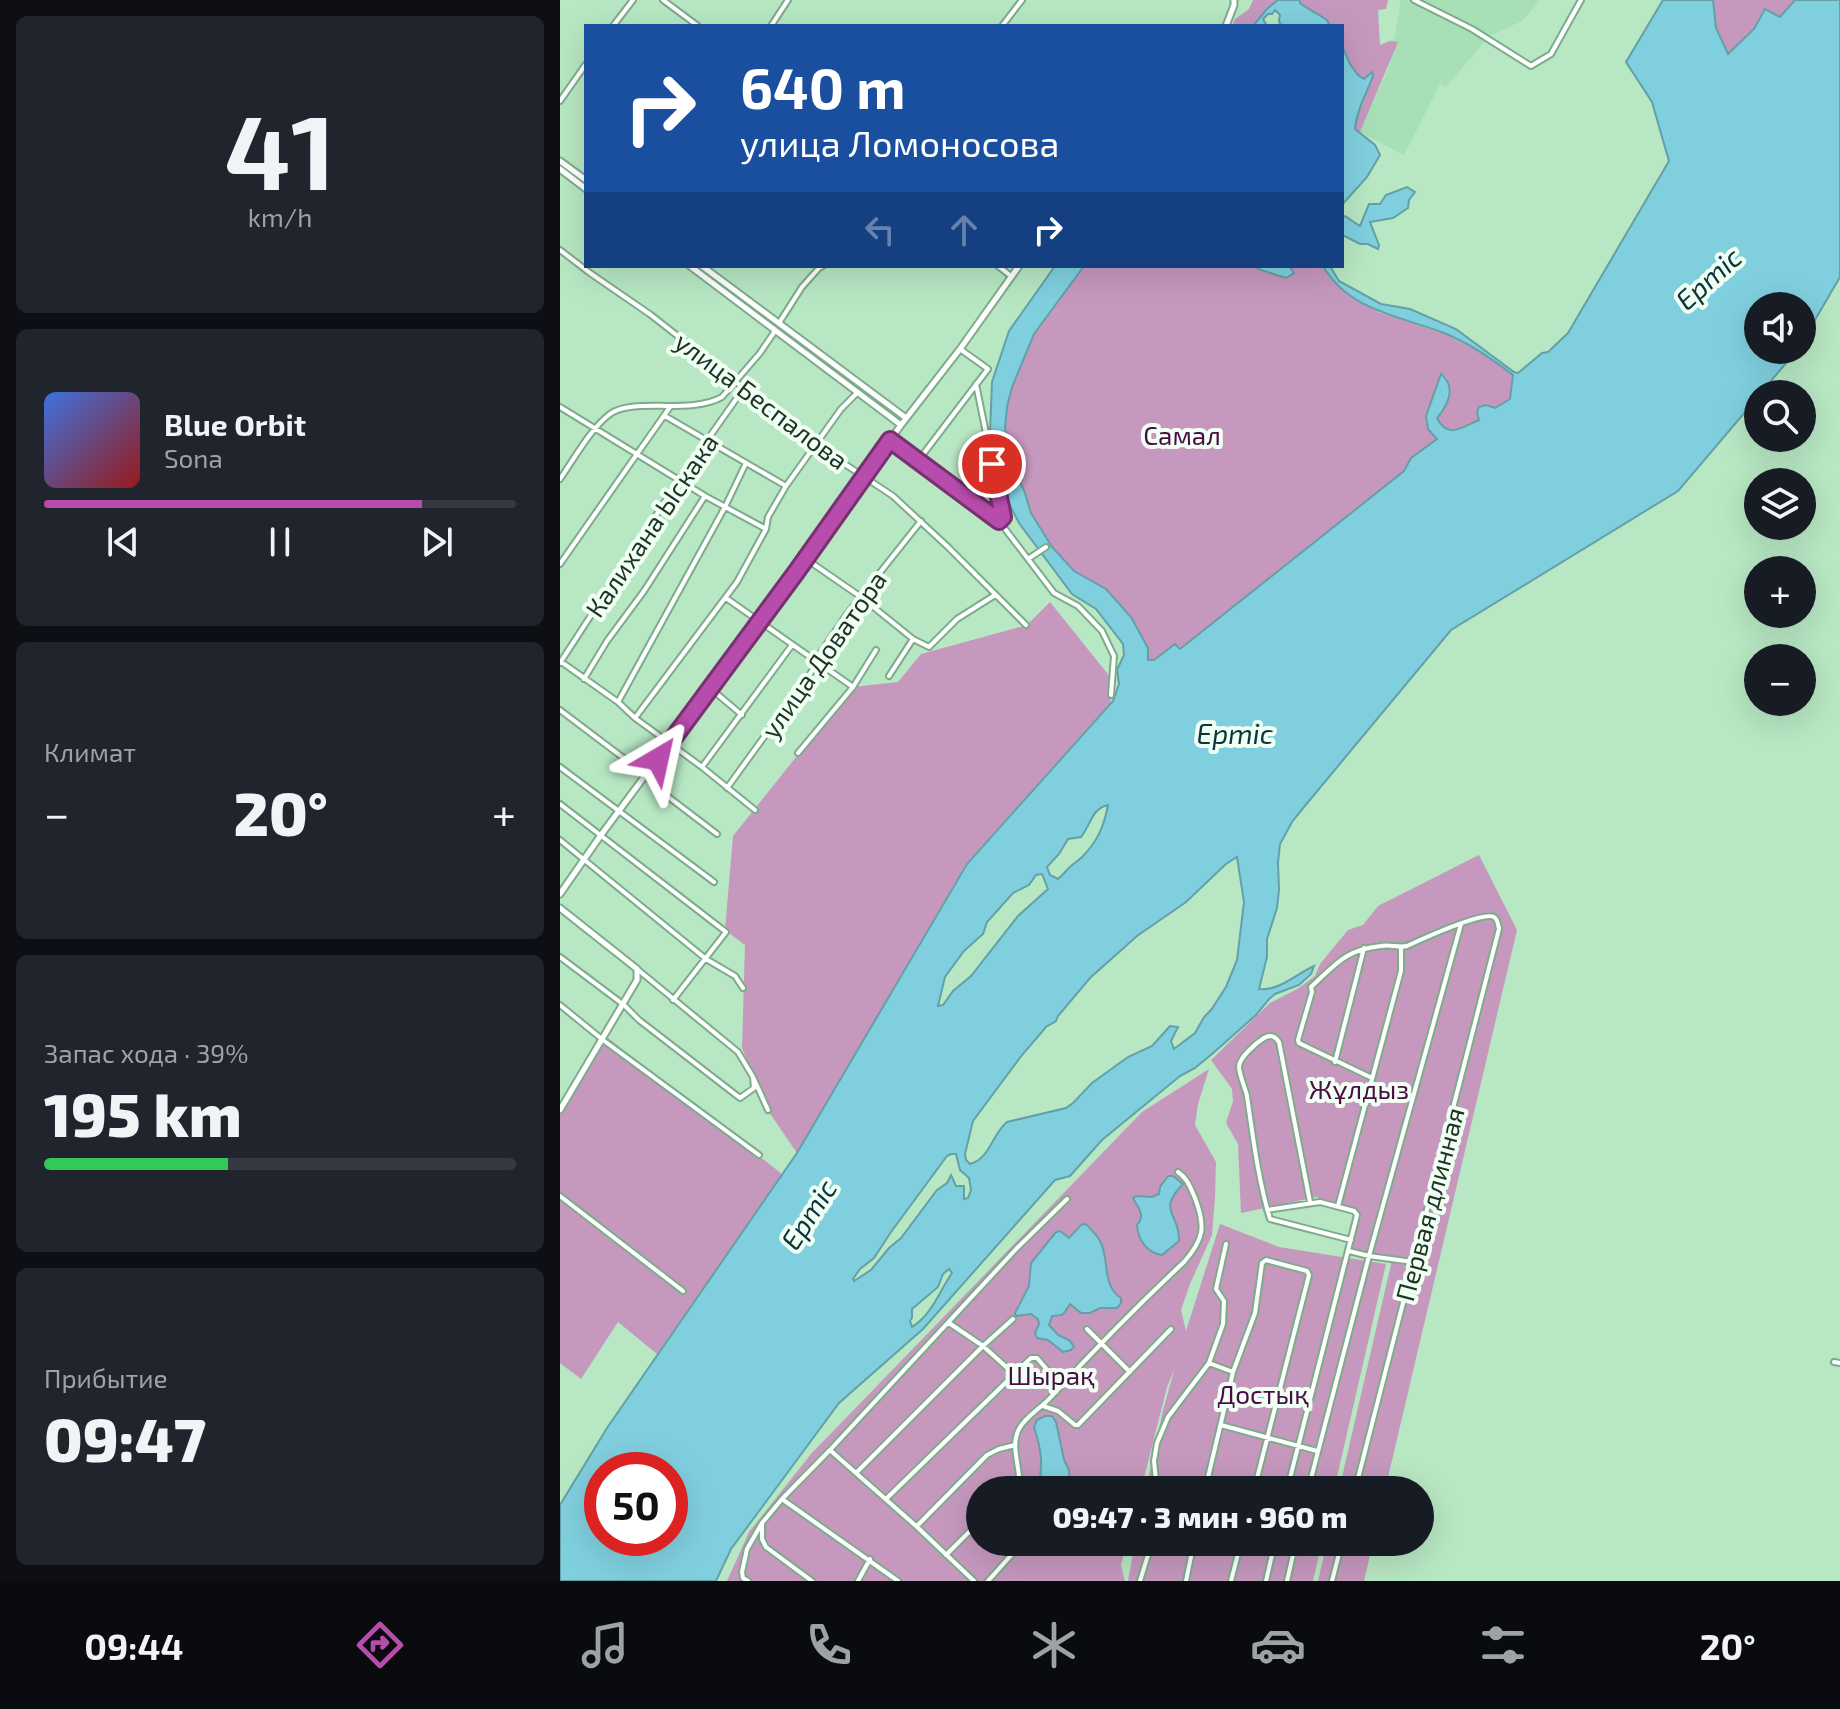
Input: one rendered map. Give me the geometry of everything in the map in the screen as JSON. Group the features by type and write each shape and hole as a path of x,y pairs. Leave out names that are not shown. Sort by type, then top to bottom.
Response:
{"main road":[{"path":"1227,24 1234,0"},
{"path":"560,161 584,179"},
{"path":"560,169 584,187"},
{"path":"693,268 901,425"},
{"path":"705,268 906,418"},
{"path":"560,894 1017,268"},
{"path":"775,331 779,323"},
{"path":"560,908 637,969 637,980 624,1005 560,1110"}],"street":[{"path":"615,24 633,0"},
{"path":"663,0 695,24"},
{"path":"772,24 788,0"},
{"path":"1004,24 1022,0"},
{"path":"1414,0 1460,23 1531,66 1551,54 1581,0"},
{"path":"560,101 584,72"},
{"name":"улица Беспалова","path":"560,250 651,315 816,445 893,496 1026,625"},
{"path":"779,323 818,268"},
{"path":"1001,268 1011,276"},
{"path":"560,479 595,429 610,414 627,407 670,407 715,401 760,353 775,331"},
{"path":"918,461 988,369 960,349"},
{"path":"976,384 1003,517 999,521"},
{"name":"Калихана Ыскака","path":"560,662 679,480 744,388"},
{"path":"635,718 737,582 786,486 841,409 858,392"},
{"path":"560,407 705,496 766,529"},
{"path":"560,564 670,407"},
{"path":"665,416 786,486"},
{"path":"890,440 999,521 1054,593 1078,606 1102,631 1114,656 1111,695"},
{"path":"618,702 746,463"},
{"path":"584,679 705,496"},
{"name":"улица Доватора","path":"727,788 817,664 815,661 830,638 921,521"},
{"path":"1028,559 1046,547"},
{"path":"805,559 861,597 913,639 929,647 957,619 995,595"},
{"path":"726,598 853,687"},
{"path":"889,676 913,639"},
{"path":"702,767 792,645"},
{"path":"798,753 853,687 876,650"},
{"path":"560,662 618,702 755,810"},
{"path":"710,688 742,715"},
{"path":"560,710 717,834"},
{"path":"560,767 714,882"},
{"path":"560,804 726,932 673,1000"},
{"path":"560,840 706,959 735,976 743,988"},
{"name":"Первая длинная","path":"1359,1476 1499,929 1496,918 1492,916 1461,924"},
{"path":"1372,1078 1299,1043 1311,987 1353,951 1387,945 1401,948 1461,924"},
{"path":"1311,1476 1461,924"},
{"path":"1335,1062 1364,948"},
{"path":"1338,1206 1401,971 1401,948"},
{"path":"560,957 740,1098 754,1088 753,1077"},
{"path":"637,969 738,1052 768,1110"},
{"path":"560,1005 759,1155"},
{"path":"1310,1202 1279,1042 1271,1036 1252,1048 1239,1066 1270,1219 1351,1240"},
{"path":"1019,1476 1015,1445 1023,1424 1196,1248 1202,1226 1198,1208 1187,1178 1178,1172"},
{"path":"560,1196 683,1291"},
{"path":"748,1581 743,1578 742,1572 747,1549 762,1523 782,1499 1017,1248 1067,1199"},
{"path":"1267,1210 1320,1202 1354,1211 1357,1215 1290,1476"},
{"path":"1156,1476 1157,1443 1168,1417 1209,1363 1223,1324 1224,1301 1216,1289 1226,1244"},
{"path":"1347,1251 1413,1262"},
{"path":"1208,1476 1233,1372 1255,1313 1262,1263 1266,1260 1307,1271 1309,1275 1258,1476"},
{"path":"856,1473 1013,1319"},
{"path":"949,1323 983,1346 1014,1374"},
{"path":"1087,1329 1130,1372"},
{"path":"1043,1406 1058,1411 1078,1425 1171,1329"},
{"path":"886,1499 1034,1357 1061,1386"},
{"path":"1209,1363 1233,1372"},
{"path":"1221,1425 1317,1451"},
{"path":"916,1526 987,1455 1015,1445"},
{"path":"830,1450 974,1581"},
{"path":"782,1499 898,1581"},
{"path":"762,1523 762,1539 766,1547 812,1581"},
{"path":"946,1555 966,1535"},
{"path":"988,1581 1010,1556"},
{"path":"1140,1581 1148,1556"},
{"path":"1186,1581 1191,1556"},
{"path":"1231,1581 1237,1556"},
{"path":"1266,1581 1272,1556"},
{"path":"1287,1581 1293,1556"},
{"path":"1332,1581 1338,1556"},
{"path":"858,1581 870,1559"}],"shaded area":[{"path":"1401,0 1540,0 1522,21 1489,36 1446,87 1440,84 1404,155 1360,132 1391,62 1386,59 1395,36"}],"green space":[{"path":"1253,0 1278,0 1254,24 1233,24 1249,9"},
{"path":"1299,0 1388,0 1386,9 1378,10 1380,45 1398,42 1360,132 1355,129 1356,118 1371,72 1364,79 1350,65 1344,52 1344,24 1329,24"},
{"path":"1713,0 1795,0 1780,17 1765,9 1754,29 1728,54 1716,28"},
{"name":"Самал","path":"1083,268 1257,268 1294,273 1290,268 1324,268 1330,278 1378,312 1445,334 1488,356 1513,375 1510,399 1473,423 1449,431 1442,427 1437,418 1448,394 1446,377 1441,375 1426,416 1437,439 1411,458 1404,471 1179,649 1175,644 1148,661 1106,589 1074,571 1052,547 1031,513 1011,461 1005,428 1007,407 1034,334"},
{"path":"1050,602 1115,683 1110,703 966,864 797,1153 769,1112 742,1048 745,945 725,930 733,836 852,687 898,682 921,654 1027,625"},
{"name":"Жұлдыз","path":"1479,855 1517,930 1388,1476 1342,1476 1392,1260 1347,1251 1358,1210 1316,1197 1241,1213 1238,1144 1226,1123 1233,1101 1232,1089 1211,1060 1270,1003 1315,976 1320,964 1348,930 1363,925 1378,906"},
{"path":"608,1038 782,1174 657,1354 618,1322 581,1379 560,1363 560,1114"},
{"name":"Шырақ","path":"1209,1069 1195,1125 1216,1162 1212,1235 1181,1310 1186,1331 1220,1224 1279,1247 1386,1264 1337,1476 1149,1476 1175,1368 1167,1387 1145,1476 966,1476 966,1556 1123,1556 1121,1565 1125,1581 727,1581 749,1532 811,1454 1142,1112"},
{"path":"1132,1556 1319,1556 1313,1581 1128,1581"},
{"path":"1324,1556 1370,1556 1364,1581 1318,1581"}],"water":[{"path":"1278,0 1299,0 1329,24 1280,24 1280,15 1275,10 1263,19 1266,24 1255,24"},
{"name":"Ертіс","path":"1663,0 1713,0 1716,28 1728,54 1754,29 1765,9 1780,17 1795,0 1840,0 1840,277 1816,318 1816,292 1744,292 1744,364 1785,364 1772,380 1744,380 1744,413 1678,491 1451,630 1292,822 1280,844 1277,908 1267,939 1267,957 1259,989 1281,985 1314,966 1311,974 1299,985 1275,994 1212,1054 1102,1140 1070,1176 1055,1180 923,1329 839,1403 731,1549 716,1581 560,1581 560,1505 584,1466 584,1556 688,1556 688,1452 592,1452 797,1153 967,864 1113,701 1119,684 1117,670 1124,655 1123,644 1096,609 1072,594 1019,523 1001,488 990,433 992,382 1009,331 1054,268 1083,268 1034,334 1012,387 1005,428 1011,461 1031,513 1052,547 1074,571 1106,589 1131,617 1148,648 1148,660 1154,660 1175,644 1180,649 1404,471 1411,458 1437,439 1428,429 1426,416 1441,374 1450,390 1445,407 1437,418 1446,429 1456,430 1467,426 1479,420 1479,407 1486,405 1495,408 1510,399 1513,375 1453,337 1361,302 1334,281 1324,268 1331,268 1339,281 1381,304 1410,309 1456,329 1518,373 1568,333 1669,161 1652,102 1626,62","holes":["1108,805 1102,826 1082,857 1058,879 1050,875 1047,867 1068,839 1081,837 1095,814","1237,857 1244,902 1237,960 1226,987 1195,1033 1174,1049 1171,1041 1178,1027 1170,1026 1152,1046 1128,1057 1092,1083 1066,1108 1007,1122 987,1152 970,1164 965,1154 973,1121 1046,1027 1056,1021 1090,978 1137,936 1186,902","1042,874 1048,889 1018,916 971,976 953,991 943,1005 938,1006 945,977 964,951 983,934 987,922 1013,893 1029,885 1036,875","956,1154 960,1170 969,1178 971,1190 968,1198 964,1199 964,1186 956,1186 951,1175 901,1238 871,1270 854,1281 947,1156","949,1269 952,1273 935,1302 912,1327 912,1309 938,1287 943,1274"]},
{"path":"1344,50 1358,75 1364,79 1372,72 1373,76 1355,129 1375,145 1380,155 1367,177 1344,203"},
{"path":"1407,187 1415,192 1408,208 1393,218 1370,222 1378,249 1344,236 1344,216 1360,226 1369,204 1380,204 1386,195"},
{"path":"1290,268 1294,273 1286,278 1258,269"},
{"path":"1168,1176 1183,1184 1175,1193 1170,1207 1179,1241 1162,1255 1152,1252 1141,1241 1137,1225 1141,1215 1133,1198 1159,1194"},
{"path":"1082,1224 1087,1225 1100,1241 1108,1279 1121,1303 1117,1308 1100,1308 1090,1313 1081,1313 1070,1304 1064,1314 1052,1316 1049,1325 1074,1346 1063,1352 1048,1340 1037,1338 1038,1319 1031,1314 1016,1316 1015,1313 1029,1286 1031,1263 1056,1232 1060,1231 1069,1238"},
{"path":"1052,1416 1056,1422 1069,1476 1040,1476 1041,1458 1034,1427 1037,1420"}],"route":[{"path":"658,759 890,440 999,521 1003,517 992,464"}],"park label":[{"name":"Достық","path":"1263,1393"}]}
